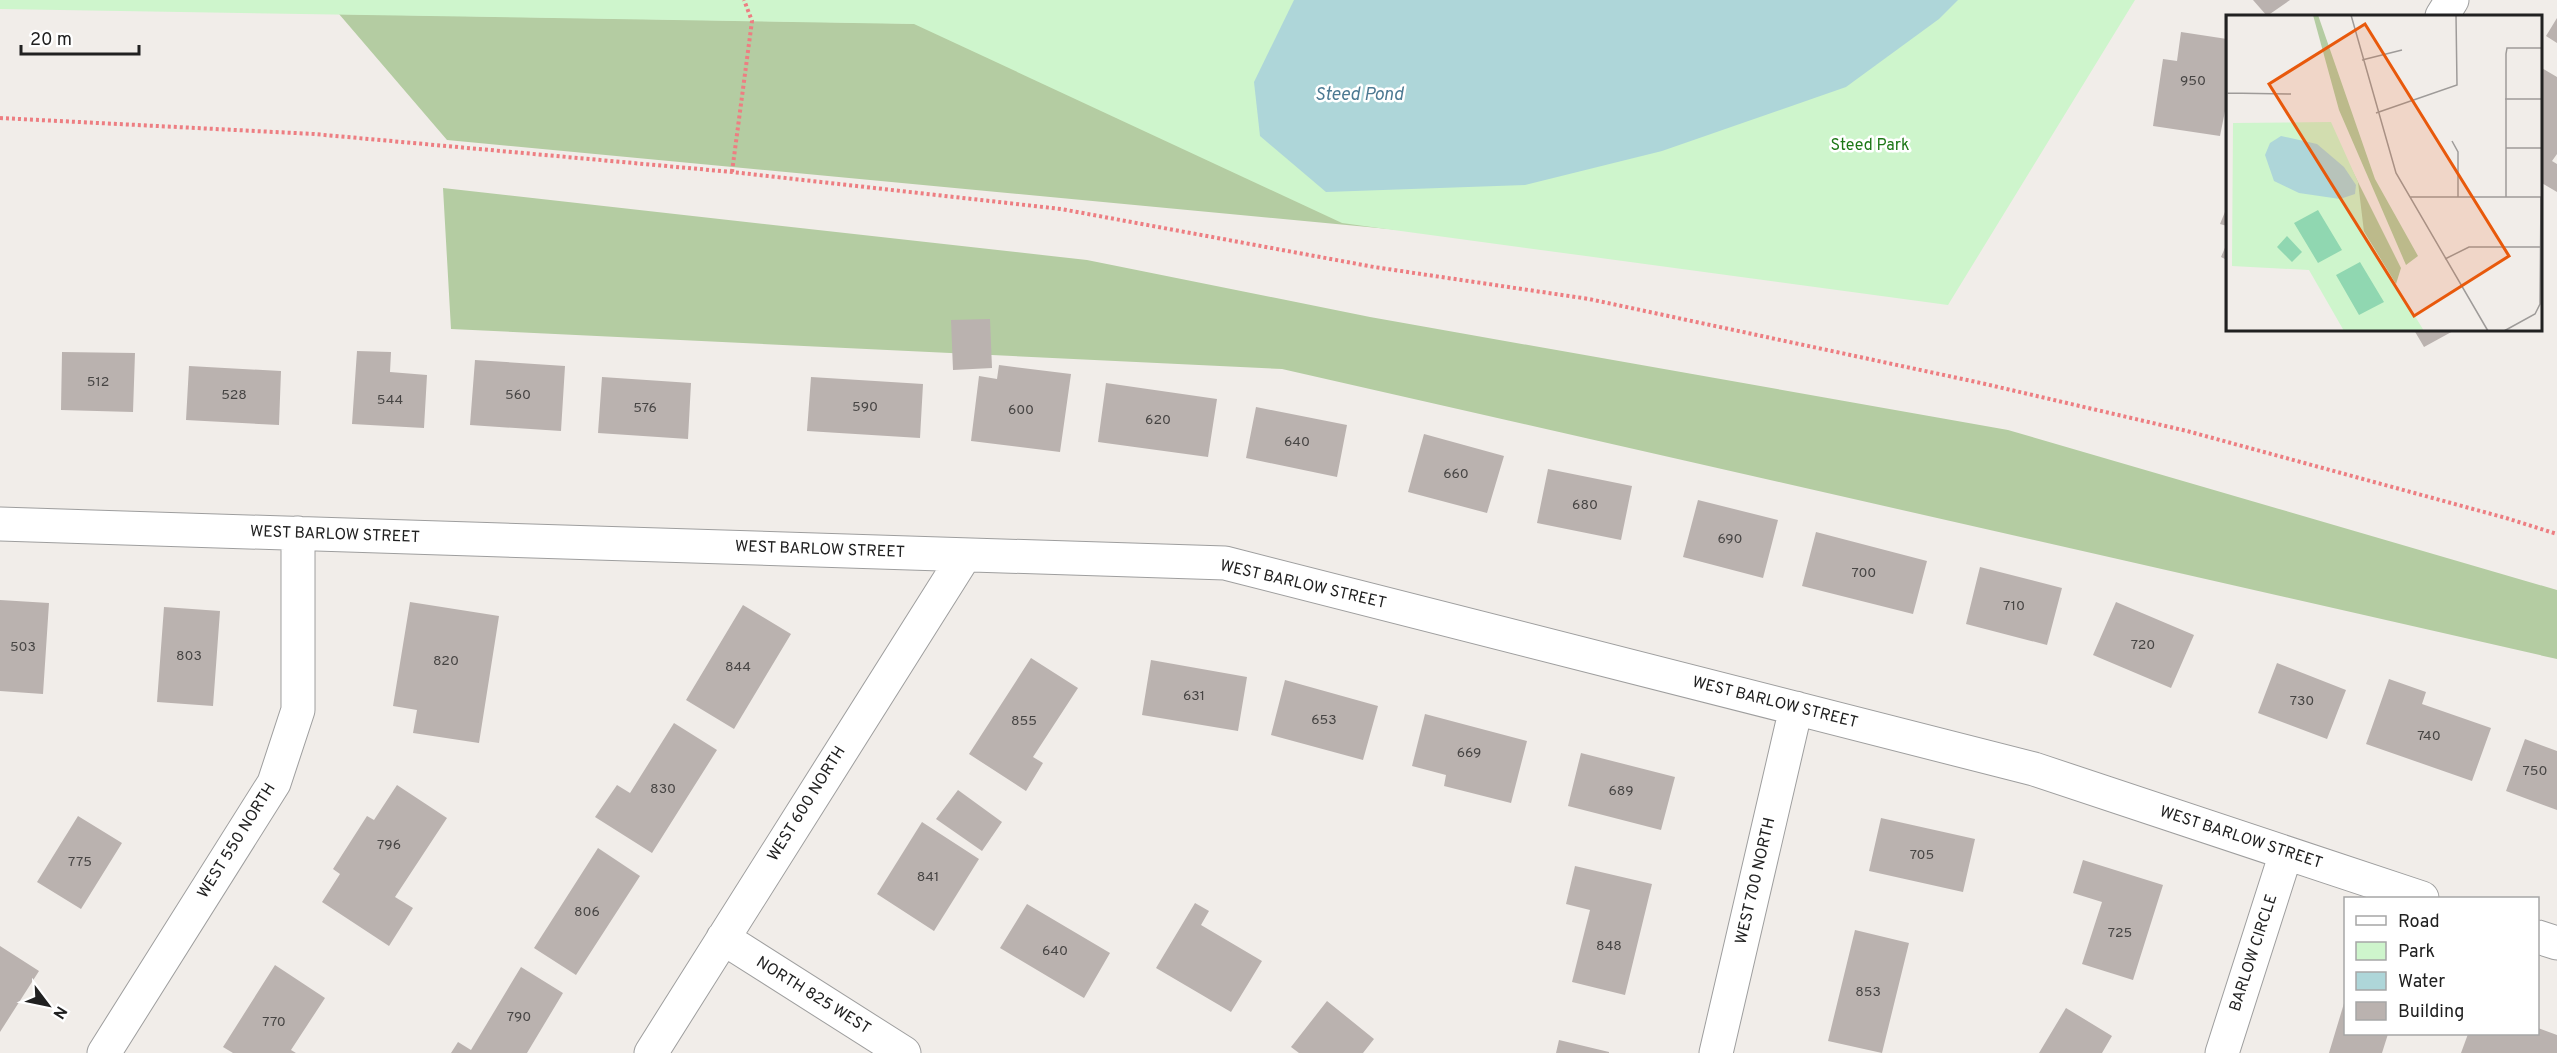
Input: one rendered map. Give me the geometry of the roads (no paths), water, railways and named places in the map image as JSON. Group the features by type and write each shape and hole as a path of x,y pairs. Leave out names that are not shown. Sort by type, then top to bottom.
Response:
{"street":[{"path":"2443,15 2452,0"},
{"name":"WEST BARLOW STREET","path":"0,524 1225,563 2034,769 2419,897"},
{"name":"WEST 550 NORTH","path":"104,1053 274,783 298,710 298,534"},
{"name":"WEST 600 NORTH","path":"651,1053 965,555"},
{"name":"WEST 700 NORTH","path":"1716,1053 1796,708"},
{"name":"BARLOW CIRCLE","path":"2222,1053 2286,853"},
{"path":"2539,937 2557,943"},
{"name":"NORTH 825 WEST","path":"723,938 904,1053"}],"water":[{"name":"Steed Pond","path":"1294,0 1958,0 1939,19 1846,87 1662,151 1525,185 1326,192 1260,136 1254,82"}],"park label":[{"name":"Steed Park","path":"1870,146"}]}
